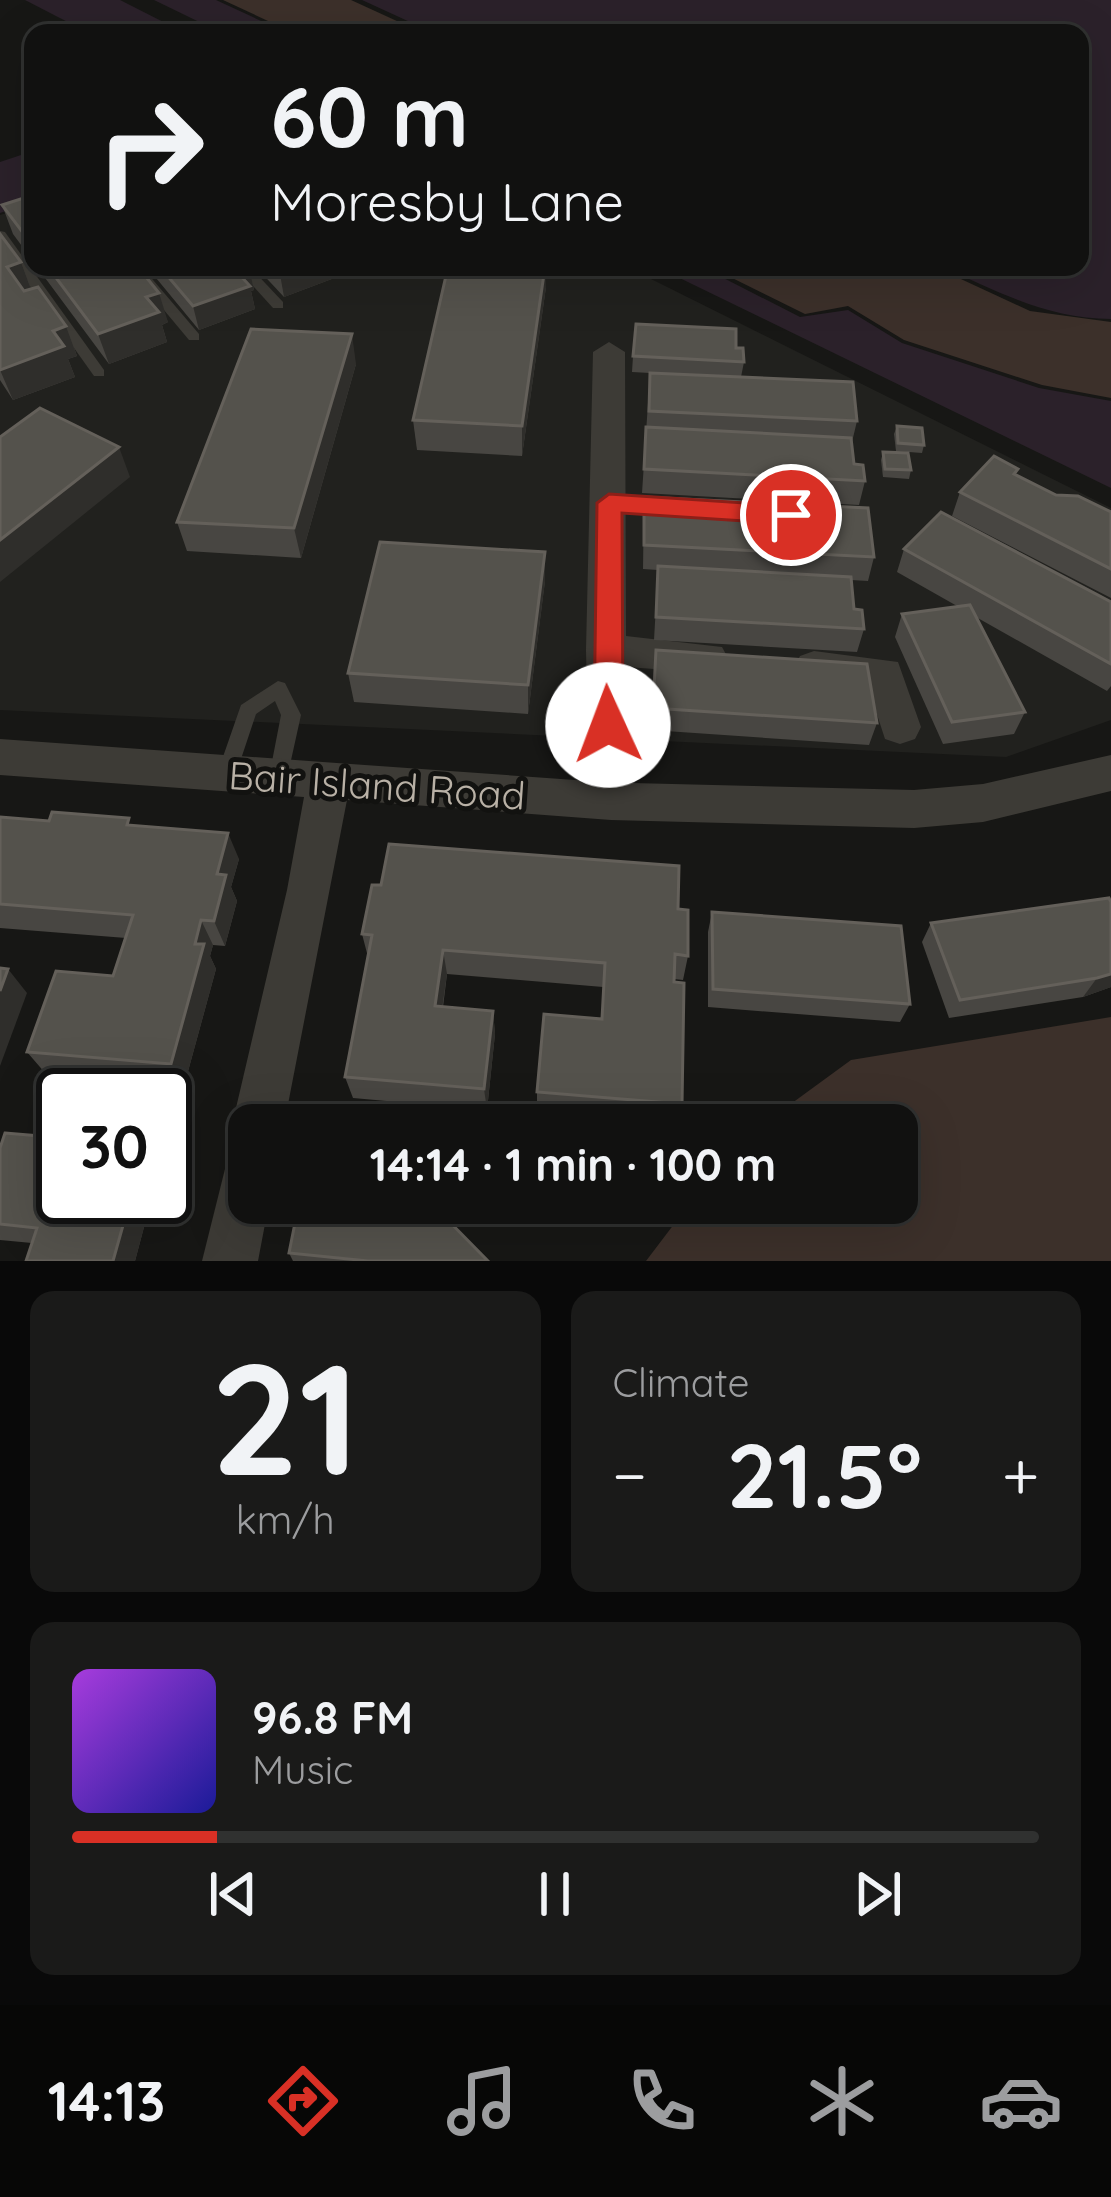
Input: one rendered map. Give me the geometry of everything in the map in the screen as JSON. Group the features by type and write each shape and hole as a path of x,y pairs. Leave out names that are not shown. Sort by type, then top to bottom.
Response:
{"street":[{"path":"611,801 606,650 620,504 617,372"},
{"path":"606,650 756,662 879,658 900,727"},
{"name":"Bair Island Road","path":"0,757 611,801 914,809 983,803 1111,773"},
{"path":"262,1104 310,890 328,782"},
{"path":"230,1261 238,1224"}],"lane":[{"path":"0,235 24,268"},
{"path":"29,276 99,373"},
{"path":"143,276 194,337"},
{"path":"252,276 278,304"},
{"path":"227,774 248,710 278,688 291,715 279,777"}],"shaded area":[{"path":"25,0 120,0 167,24 72,24"},
{"path":"154,0 216,0 268,24 203,24"},
{"path":"223,0 351,0 403,24 275,24"},
{"path":"362,0 1111,0 1111,319 1045,309 963,276 1089,276 1089,24 414,24"},
{"path":"24,154 24,205 0,213 0,162"},
{"path":"24,208 24,276 645,276 1111,508 1111,720 1006,757 0,710 0,215"},
{"path":"675,276 720,276 800,317 848,310 902,343 1039,388 1111,401 1111,488"},
{"path":"728,276 954,276 1030,311 1111,322 1111,398 1042,385 904,340 848,306 805,314"},
{"path":"1111,1017 1111,1261 646,1261 674,1224 918,1224 918,1104 791,1104 851,1060"}],"building":[{"path":"24,198 24,234 2,205"},
{"path":"0,234 21,262 7,267 24,291 38,287 66,326 53,331 64,346 0,370"},
{"path":"55,276 145,276 159,293 146,297 159,312 98,334"},
{"path":"168,276 241,276 250,286 193,306"},
{"path":"446,276 544,276 522,426 413,420"},
{"path":"636,324 736,329 736,348 743,348 744,362 633,356"},
{"path":"251,329 352,334 294,528 177,522"},
{"path":"650,373 853,382 857,421 649,411"},
{"path":"40,408 119,447 0,540 0,437"},
{"path":"897,426 922,428 924,445 898,443"},
{"path":"646,427 851,438 854,464 863,465 865,481 644,469"},
{"path":"883,452 908,453 911,470 885,469"},
{"path":"994,456 1018,469 1014,474 1056,495 1078,496 1111,512 1111,569 960,492"},
{"path":"644,497 868,508 874,557 644,545"},
{"path":"941,512 1111,602 1111,664 904,549"},
{"path":"380,542 545,552 528,685 348,673"},
{"path":"658,566 851,577 854,609 862,610 864,629 656,617"},
{"path":"970,605 1025,712 952,722 902,614"},
{"path":"656,650 867,664 877,723 653,708"},
{"path":"52,812 129,818 127,825 228,833 217,874 226,875 214,921 201,920 195,944 204,944 171,1064 27,1052 56,971 113,976 133,915 0,904 0,817 49,821"},
{"path":"389,844 679,866 678,909 688,910 688,956 675,954 674,982 684,983 682,1104 537,1092 544,1014 602,1019 605,963 443,950 435,1006 493,1011 484,1089 345,1077 372,935 362,934 372,885 381,885"},
{"path":"1109,898 1111,974 960,1000 931,923"},
{"path":"712,912 901,926 910,1004 713,989"},
{"path":"0,968 8,969 0,991"},
{"path":"5,1133 36,1136 36,1224 123,1224 113,1261 26,1261 37,1228 0,1224 0,1148"},
{"path":"295,1224 452,1224 488,1261 368,1261 289,1253"}],"route":[{"path":"608,725 609,503 791,515"}]}
